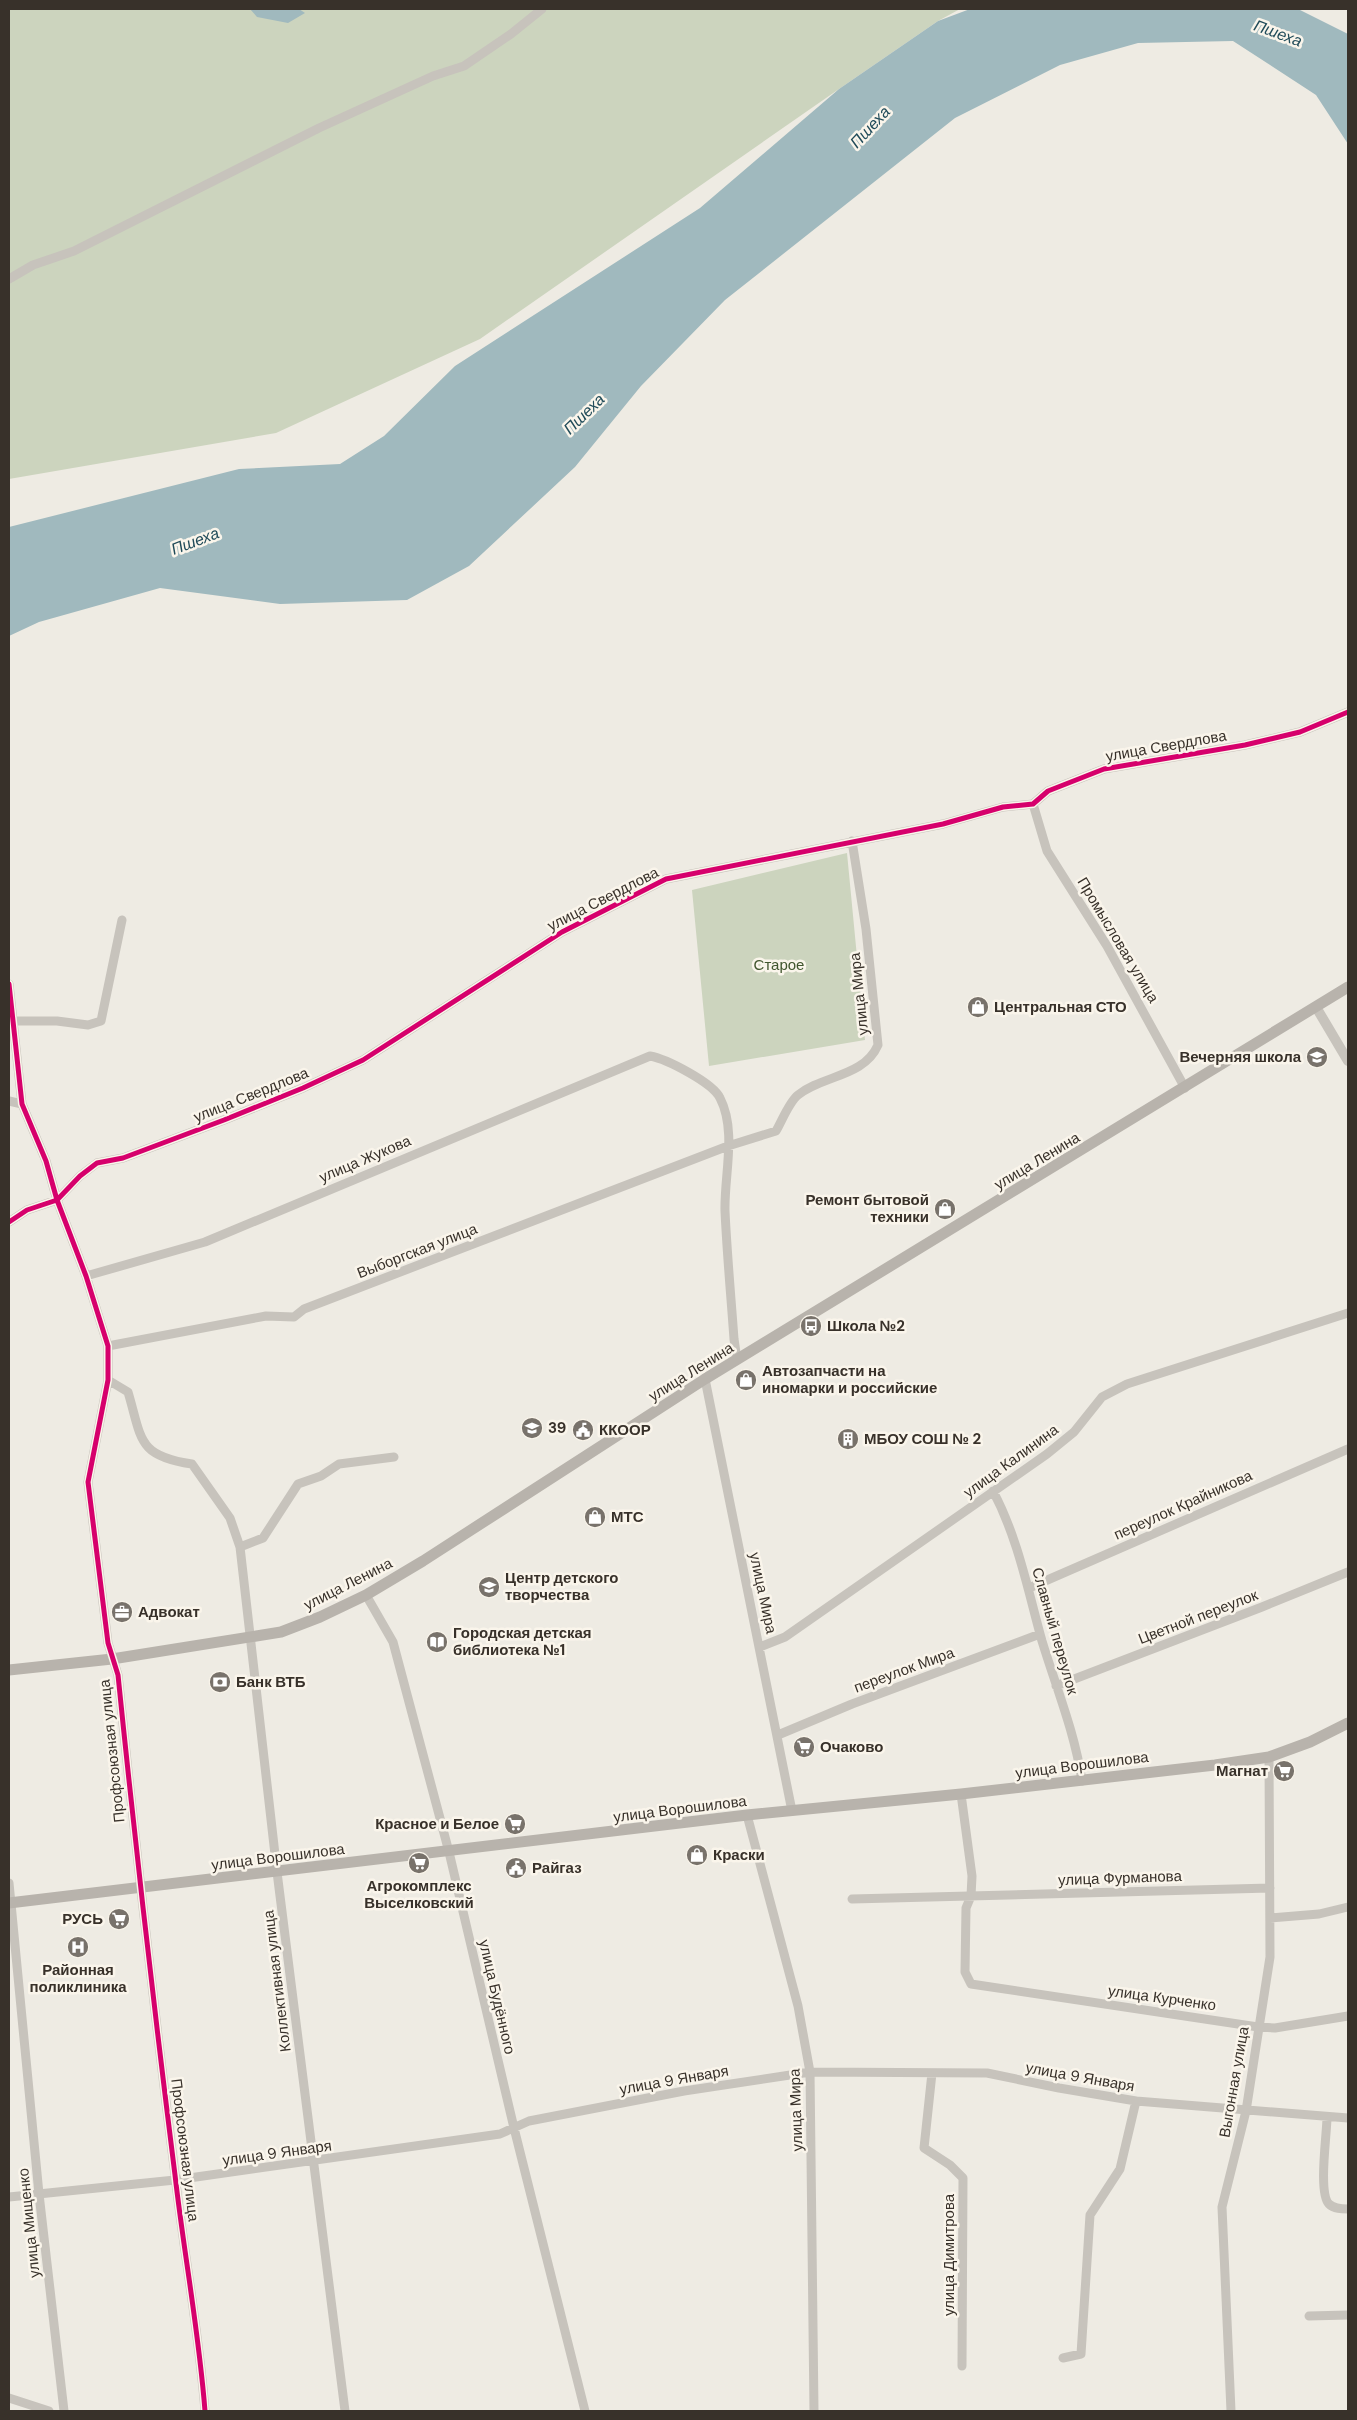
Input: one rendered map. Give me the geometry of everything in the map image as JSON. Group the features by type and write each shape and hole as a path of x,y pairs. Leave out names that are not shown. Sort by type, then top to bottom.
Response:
{"main road":[{"name":"улица Ленина","path":"9,1670 112,1659 281,1632 320,1617 366,1595 423,1561 705,1379 1348,987"},
{"name":"улица Ворошилова","path":"10,1903 748,1816 1082,1781 1269,1757 1310,1742 1348,1723"}],"street":[{"path":"9,279 33,265 74,251 354,112 433,76 464,66 511,34 542,9"},
{"name":"улица Свердлова","path":"9,1222 27,1210 57,1200 80,1176 97,1163 123,1158 224,1120 303,1088 363,1060 562,932 666,879 943,824 1003,806 1033,804 1048,791 1104,769 1245,745 1300,732 1348,712"},
{"name":"Промысловая улица","path":"1033,804 1046,851 1107,946 1185,1088"},
{"name":"улица Мира","path":"728,1146 776,1132 797,1095 851,1071 873,1056 878,1045 866,929 852,841"},
{"path":"13,1021 57,1021 88,1025 102,1021 122,920"},
{"name":"Профсоюзная улица","path":"9,984 22,1104 46,1161 57,1200 86,1276 108,1346 108,1380 88,1482 112,1659 118,1675 139,1888 175,2180 201,2360 205,2411"},
{"path":"1316,1007 1348,1061"},
{"name":"улица Жукова","path":"86,1276 204,1242 650,1056 664,1058 694,1076 719,1096 726,1110 728,1146"},
{"path":"9,1101 22,1104"},
{"path":"728,1146 725,1209 737,1360"},
{"name":"Выборгская улица","path":"108,1346 266,1316 294,1317 304,1309 728,1146"},
{"name":"улица Калинина","path":"760,1647 785,1637 1047,1454 1074,1432 1102,1397 1127,1384 1348,1313"},
{"name":"улица Мира","path":"705,1379 792,1812"},
{"name":"Коллективная улица","path":"108,1380 128,1392 142,1440 153,1453 170,1460 192,1464 230,1518 240,1547 249,1638 312,2162 345,2411"},
{"name":"переулок Крайникова","path":"1029,1588 1348,1449"},
{"path":"240,1547 263,1538 298,1484 321,1476 340,1464 394,1457"},
{"name":"Славный переулок","path":"993,1491 1001,1506 1029,1588 1040,1634 1078,1755 1082,1781"},
{"name":"Цветной переулок","path":"1056,1686 1262,1608 1348,1572"},
{"name":"улица Будённого","path":"366,1595 393,1642 449,1852 514,2128 585,2411"},
{"name":"переулок Мира","path":"778,1735 852,1704 1040,1634"},
{"name":"Выгонная улица","path":"1231,2411 1222,2208 1246,2111 1270,1957 1269,1757"},
{"path":"961,1794 972,1876 971,1896"},
{"name":"улица Мира","path":"748,1816 798,2006 810,2072 814,2411"},
{"name":"улица Мищенко","path":"9,1883 39,2194 64,2411"},
{"name":"улица Фурманова","path":"852,1899 1270,1888"},
{"name":"улица Курченко","path":"971,1896 966,1908 965,1972 971,1984 1275,2028 1348,2016"},
{"path":"1270,1918 1319,1914 1348,1907"},
{"name":"улица 9 Января","path":"9,2197 175,2180 500,2134 530,2121 684,2091 810,2072 987,2073 1136,2101 1348,2118"},
{"name":"улица Димитрова","path":"932,2073 924,2148 950,2165 963,2178 962,2366"},
{"path":"1063,2358 1081,2354 1090,2216 1120,2169 1136,2101"},
{"path":"1328,2117 1324,2192 1329,2204 1340,2209 1348,2209"},
{"path":"1309,2316 1348,2315"},
{"path":"9,2398 49,2411"}],"green space":[{"path":"9,9 960,9 938,21 839,89 480,339 276,433 9,479"},
{"name":"Старое","path":"847,853 865,1040 709,1066 692,890"}],"water":[{"path":"250,9 299,9 305,13 288,23 257,17"},
{"name":"Пшеха","path":"970,9 1298,9 1348,34 1348,144 1316,95 1233,41 1138,43 1060,65 955,118 725,300 641,386 575,467 469,566 407,600 280,604 160,588 39,622 9,636 9,527 239,469 340,464 384,436 455,366 700,208 839,89 938,21"}],"cycle path":[{"path":"9,1222 27,1210 57,1200 80,1176 97,1163 123,1158 224,1120 303,1088 363,1060 562,932 666,879 943,824 1003,807 1033,804 1048,791 1104,769 1245,745 1300,732 1348,712"},
{"path":"9,984 22,1104 46,1161 57,1200 86,1276 108,1346 108,1380 88,1482 108,1643 118,1675 152,1987 205,2411"}],"place":[{"name":"Центральная СТО","path":"978,1007"},
{"name":"Вечерняя школа","path":"1317,1057"},
{"name":"Ремонт бытовой техники","path":"945,1209"},
{"name":"Школа №2","path":"811,1326"},
{"name":"Автозапчасти на иномарки и российские","path":"746,1380"},
{"name":"39","path":"532,1428"},
{"name":"ККООР","path":"583,1430"},
{"name":"МБОУ СОШ № 2","path":"848,1439"},
{"name":"МТС","path":"595,1517"},
{"name":"Центр детского творчества","path":"489,1587"},
{"name":"Адвокат","path":"122,1612"},
{"name":"Городская детская библиотека №1","path":"437,1642"},
{"name":"Банк ВТБ","path":"220,1682"},
{"name":"Очаково","path":"804,1747"},
{"name":"Магнат","path":"1284,1771"},
{"name":"Красное и Белое","path":"515,1824"},
{"name":"Краски","path":"697,1855"},
{"name":"Агрокомплекс Выселковский","path":"419,1863"},
{"name":"Райгаз","path":"516,1868"},
{"name":"РУСЬ","path":"119,1919"},
{"name":"Районная поликлиника","path":"78,1947"}]}
